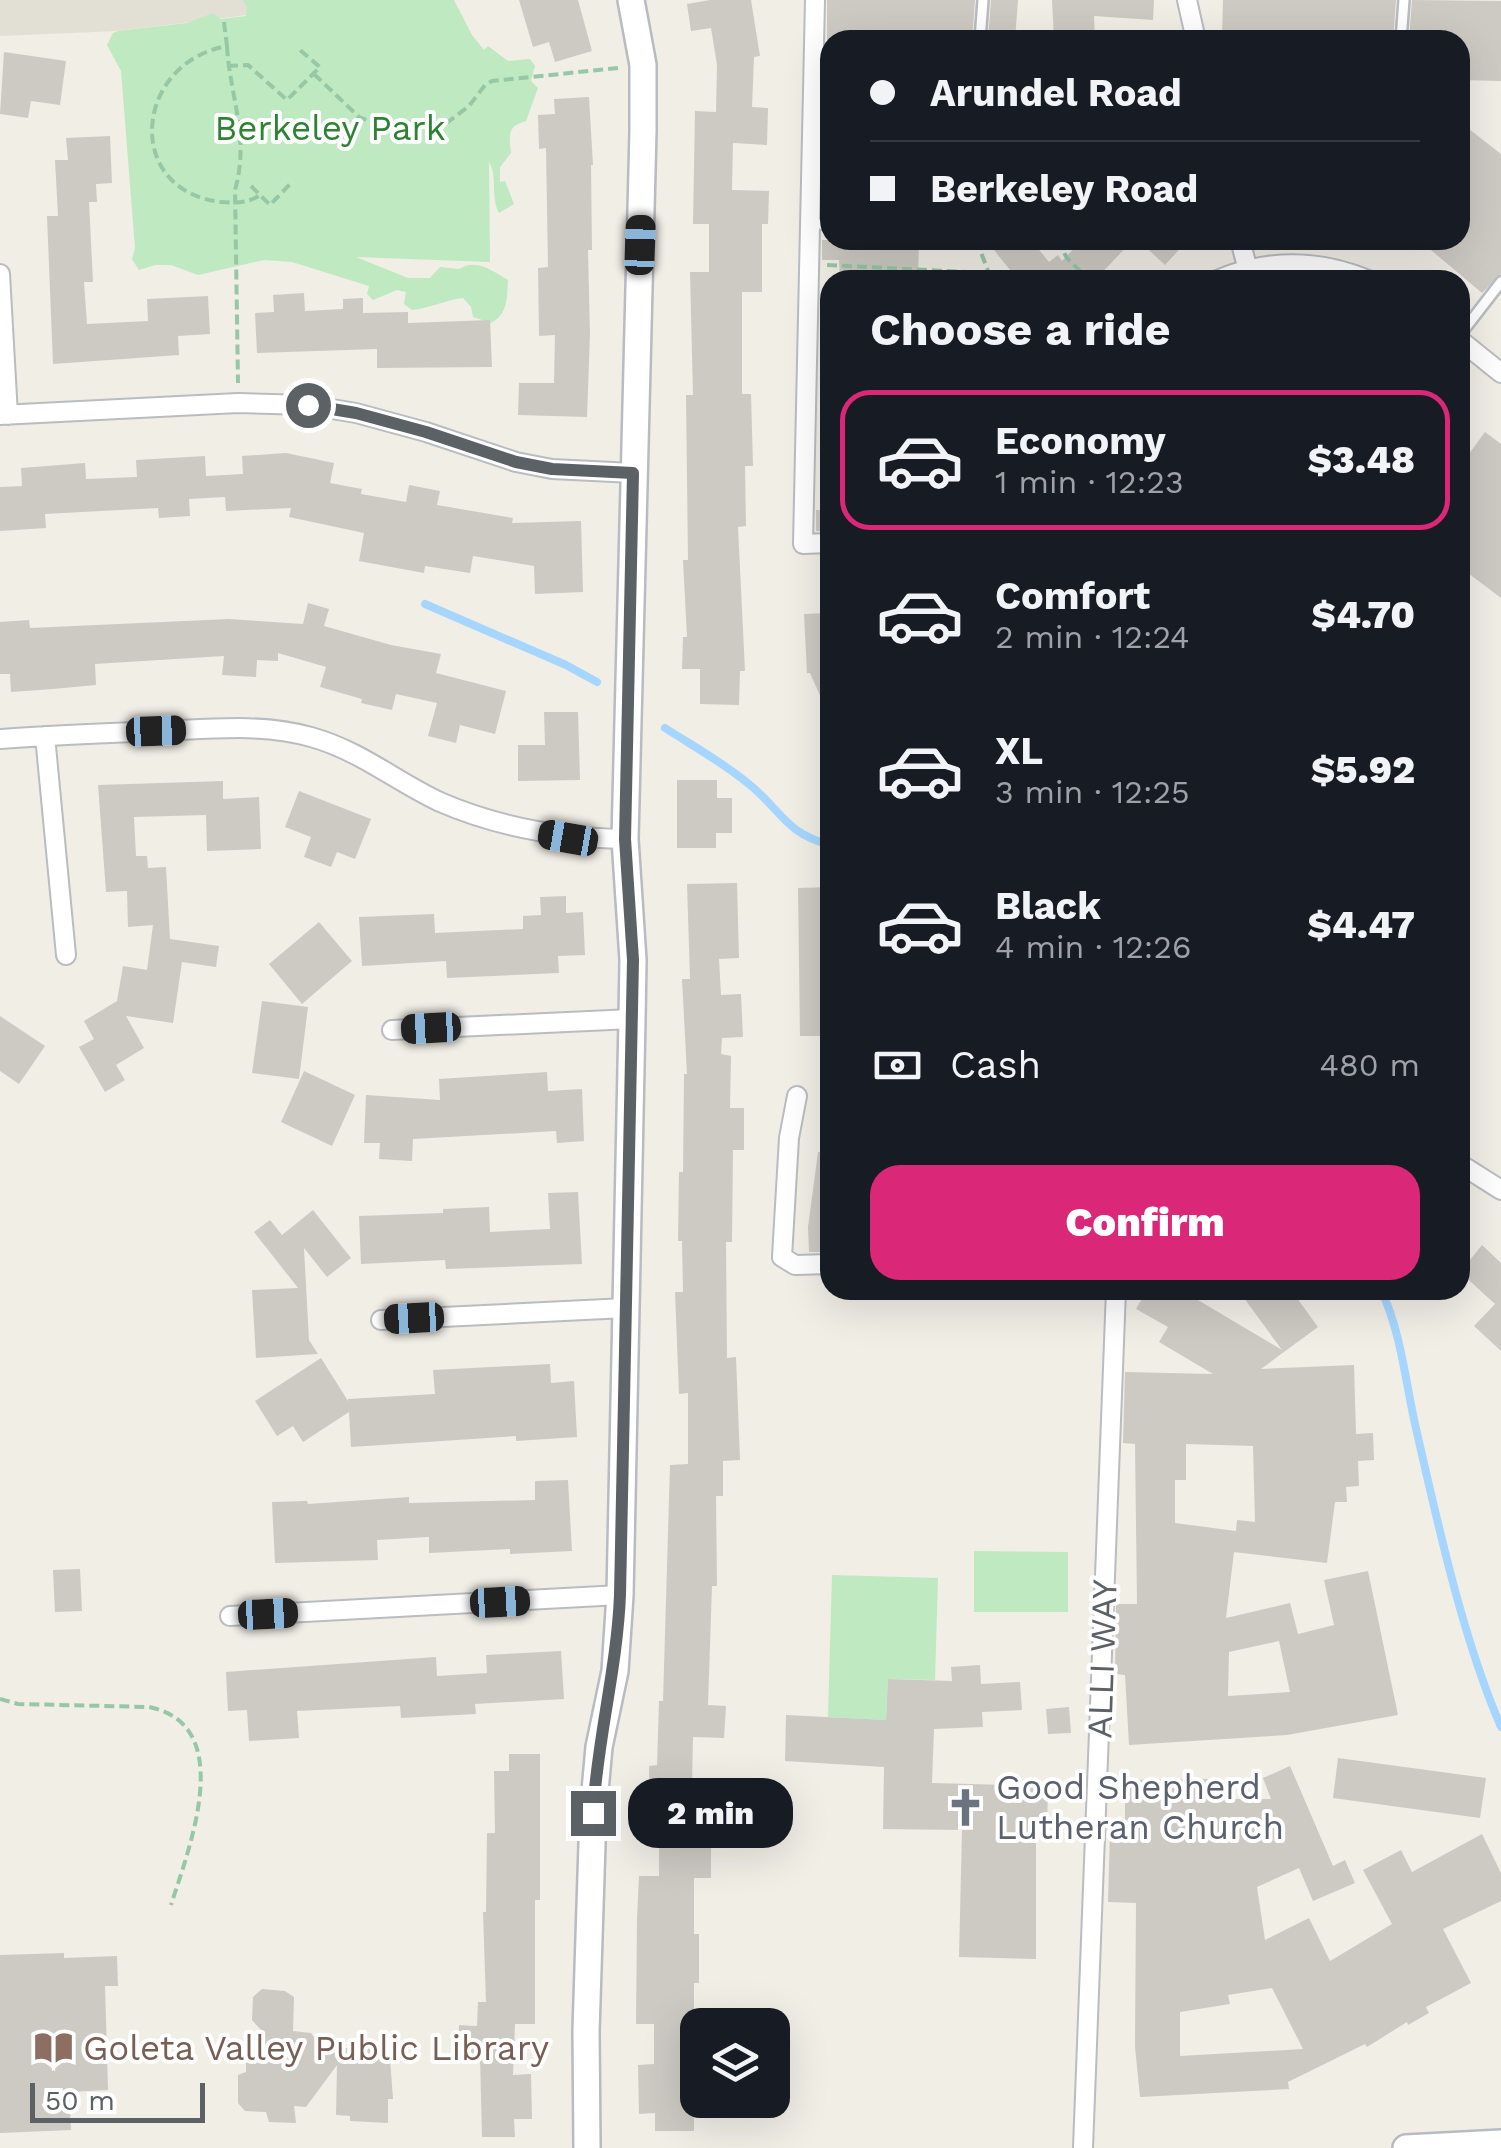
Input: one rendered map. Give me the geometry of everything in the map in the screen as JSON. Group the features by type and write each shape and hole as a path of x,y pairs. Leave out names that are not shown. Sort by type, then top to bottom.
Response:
{"street":[{"path":"587,2148 586,2031 594,1798 614,1671 620,1595 632,1019 633,960 625,839 643,65 631,0"},
{"path":"815,0 803,544 820,544"},
{"path":"1187,0 1194,30"},
{"path":"1243,250 1248,270 1302,262 1340,270"},
{"path":"0,274 4,415 238,402 308,405 356,413 426,432 482,453 552,469 633,473"},
{"path":"1470,347 1501,373"},
{"path":"0,739 268,729 347,748 437,800 480,817 568,838 625,839"},
{"path":"45,736 66,955"},
{"path":"392,1030 632,1019"},
{"path":"797,1096 788,1138 782,1257 795,1265 820,1264"},
{"path":"1470,1170 1501,1190"},
{"name":"ALLI WAY","path":"1083,2148 1116,1300"},
{"path":"380,1320 626,1308"},
{"path":"230,1616 620,1595"},
{"path":"1406,2148 1501,2143"}],"lane":[{"path":"980,30 982,0"},
{"path":"1402,30 1404,0"},
{"path":"810,224 820,224"},
{"path":"1470,324 1501,282"}],"path":[{"path":"224,22 242,136 236,203 238,402"},
{"path":"227,46 192,57 168,79 154,105 152,134 160,164 181,187 209,200 236,203 260,195"},
{"path":"228,66 248,65 287,100 320,66 300,50"},
{"path":"314,74 359,118 404,124 448,122 492,81 643,65"},
{"path":"404,124 404,138"},
{"path":"251,186 270,205 292,182"},
{"path":"1063,250 1079,270"},
{"path":"809,264 929,270"},
{"path":"0,1699 18,1704 148,1706 169,1710 185,1724 200,1762 201,1802 172,1904"}],"shaded area":[{"path":"0,0 248,0 247,15 118,31 0,36"}],"green space":[{"name":"Berkeley Park","path":"242,0 454,0 484,50 488,46 508,61 530,59 535,66 531,81 538,88 526,121 511,132 511,153 500,167 500,182 505,181 514,204 499,213 489,162 490,262 356,257 408,278 430,278 440,267 484,267 508,280 506,305 497,319 491,323 473,317 463,298 412,310 404,304 406,292 397,290 373,300 367,294 369,286 292,262 264,260 198,275 171,265 139,270 132,259 135,248 121,71 107,45 118,31 187,23 213,13 220,19 246,16 247,6"},
{"path":"974,1551 1068,1552 1068,1612 974,1612"},
{"path":"832,1575 938,1578 935,1680 888,1679 886,1720 828,1717"}],"building":[{"path":"519,0 578,0 592,51 555,62 549,42 533,47"},
{"path":"751,0 760,56 754,57 752,107 768,108 767,145 733,143 732,190 769,191 768,224 762,224 762,292 742,292 742,394 751,394 753,466 745,466 746,526 738,527 745,671 740,671 739,705 700,704 700,669 682,669 683,637 687,637 683,560 688,560 686,395 693,395 690,272 709,272 709,224 693,224 695,111 716,112 717,65 711,28 691,31 687,4"},
{"path":"827,0 975,0 973,30 827,30"},
{"path":"991,0 1018,0 1016,30 989,30"},
{"path":"1052,0 1154,0 1153,20 1094,16 1095,30 1054,30"},
{"path":"1223,0 1396,0 1394,30 1222,30"},
{"path":"1412,0 1501,1 1501,81 1470,80 1470,30 1410,30"},
{"path":"4,52 66,61 60,105 31,101 28,118 0,114"},
{"path":"589,97 593,165 587,417 518,415 519,383 554,383 555,335 539,336 538,268 548,267 546,148 539,149 538,115 555,114 554,99"},
{"path":"1470,130 1501,154 1501,274 1482,293 1470,283 1470,270 1455,270 1431,250 1470,250"},
{"path":"110,136 112,183 96,184 97,202 89,202 93,282 84,282 87,324 148,321 147,299 208,296 210,334 178,336 179,355 53,364 47,216 58,216 55,160 68,160 66,138"},
{"path":"822,250 919,250 918,270 840,270 839,260 822,260"},
{"path":"994,250 1039,250 1049,262 1058,255 1062,261 1072,250 1124,250 1104,270 1010,270"},
{"path":"1149,250 1179,250 1165,265"},
{"path":"304,293 305,311 343,309 343,299 363,298 363,313 408,312 408,323 490,320 492,367 377,368 377,349 257,353 255,313 274,312 273,295"},
{"path":"1485,432 1501,444 1501,598 1470,575 1470,452"},
{"path":"286,453 334,463 330,483 362,489 361,494 406,502 409,485 440,491 437,505 513,518 512,523 581,521 583,592 535,594 534,566 473,556 470,573 425,566 424,573 359,561 364,533 289,517 291,508 226,511 225,497 189,499 190,516 159,518 158,508 45,514 46,528 0,531 0,487 22,486 21,468 85,463 86,479 137,477 136,460 205,456 206,476 243,474 242,456"},
{"path":"816,510 820,510 820,531 816,531"},
{"path":"308,603 329,609 324,626 441,654 436,673 506,691 495,734 460,725 456,743 428,736 437,703 396,694 392,710 361,703 362,699 320,687 326,667 278,653 278,661 257,660 256,677 222,675 224,656 95,664 96,685 53,689 11,692 10,674 0,674 0,622 29,620 30,628 229,619 303,624"},
{"path":"820,613 820,696 807,673 804,614"},
{"path":"544,712 578,712 580,780 518,781 518,745 545,745"},
{"path":"677,780 717,780 717,798 732,798 732,833 716,833 716,848 677,848"},
{"path":"223,781 223,799 259,797 261,849 207,851 206,815 134,817 136,856 147,856 148,868 166,867 170,939 219,946 216,967 182,962 173,1023 126,1016 144,1048 116,1065 125,1080 105,1092 79,1047 94,1039 84,1021 117,1001 123,966 147,970 153,925 128,927 127,891 106,892 98,785"},
{"path":"299,791 371,819 355,859 337,852 331,867 304,857 311,837 285,827"},
{"path":"737,883 739,958 719,959 721,995 741,994 743,1037 722,1038 721,1054 731,1056 730,1108 744,1108 744,1150 733,1150 732,1242 726,1242 727,1358 736,1357 740,1460 723,1461 723,1496 716,1496 717,1586 712,1586 708,1705 726,1706 724,1738 693,1737 692,1785 707,1784 711,1843 711,1878 694,1878 699,1983 694,1983 694,2008 680,2008 680,2118 694,2118 694,2131 655,2131 655,2113 639,2114 638,2065 654,2064 654,2024 636,2024 637,1919 639,1876 659,1876 659,1832 650,1832 649,1766 657,1765 659,1701 663,1701 670,1465 688,1464 688,1393 679,1394 675,1292 683,1292 682,1241 678,1241 687,1074 682,979 690,979 687,884"},
{"path":"820,887 820,1036 800,1036 798,888"},
{"path":"566,896 566,913 583,912 585,955 558,956 559,973 447,978 446,961 362,966 359,917 434,914 435,933 523,929 523,916 541,915 540,897"},
{"path":"319,922 352,961 302,1004 269,964"},
{"path":"262,1001 308,1007 299,1079 252,1073"},
{"path":"0,1016 45,1046 19,1084 0,1071"},
{"path":"304,1071 355,1095 332,1146 281,1122"},
{"path":"547,1072 548,1091 582,1089 584,1141 557,1143 556,1131 413,1139 412,1161 379,1159 380,1143 364,1143 366,1095 440,1100 439,1079"},
{"path":"820,1152 820,1252 809,1252 808,1227"},
{"path":"578,1192 582,1264 446,1269 445,1260 361,1264 359,1216 489,1207 490,1232 550,1229 548,1193"},
{"path":"313,1210 351,1258 327,1277 304,1248 309,1340 318,1354 256,1358 252,1290 298,1288 254,1232 270,1220 282,1235"},
{"path":"1482,1245 1501,1263 1501,1351 1474,1326 1495,1304 1470,1281 1470,1260"},
{"path":"1141,1300 1198,1300 1282,1350 1245,1300 1298,1300 1318,1327 1261,1369 1354,1365 1356,1434 1373,1433 1374,1460 1358,1461 1359,1486 1346,1487 1347,1502 1335,1502 1327,1563 1234,1552 1226,1618 1290,1603 1298,1634 1334,1625 1324,1580 1368,1571 1398,1715 1287,1735 1129,1745 1125,1675 1115,1674 1116,1604 1137,1604 1135,1444 1123,1443 1125,1372 1213,1374 1159,1342 1168,1327 1136,1309","holes":["1186,1444 1253,1446 1255,1522 1237,1520 1236,1531 1175,1523 1175,1480 1186,1480","1279,1641 1290,1692 1228,1696 1229,1652"]},
{"path":"321,1358 348,1401 435,1394 433,1370 550,1364 551,1383 574,1381 577,1437 516,1441 516,1436 351,1447 349,1412 303,1442 293,1426 277,1436 255,1401"},
{"path":"568,1480 572,1551 429,1553 429,1537 377,1540 378,1560 275,1563 272,1502 308,1504 409,1497 409,1503 535,1500 535,1481"},
{"path":"80,1569 82,1611 55,1612 53,1570"},
{"path":"561,1651 564,1699 475,1704 476,1714 401,1718 400,1706 297,1711 299,1738 249,1741 247,1710 228,1711 226,1672 436,1657 437,1676 487,1673 486,1655"},
{"path":"980,1665 981,1684 1020,1682 1022,1710 982,1712 983,1727 934,1729 932,1783 1048,1786 1047,1833 1036,1832 1036,1959 959,1957 962,1830 883,1829 884,1767 785,1761 786,1715 886,1720 888,1679 952,1681 951,1667"},
{"path":"1069,1707 1071,1733 1048,1734 1046,1709"},
{"path":"509,1754 540,1754 535,2024 515,2024 513,2075 531,2074 532,2119 514,2119 515,2137 482,2137 480,2056 458,2056 459,2025 477,2026 478,2002 486,2002 483,1912 487,1833 495,1833 494,1771 509,1771"},
{"path":"1338,1758 1486,1778 1480,1818 1333,1798"},
{"path":"1290,1766 1333,1866 1345,1860 1355,1883 1313,1901 1299,1868 1257,1887 1265,1940 1309,1918 1330,1961 1392,1924 1363,1870 1401,1850 1412,1872 1482,1834 1501,1873 1501,1901 1443,1929 1471,1983 1426,2007 1429,2013 1408,2025 1407,2022 1367,2047 1365,2044 1288,2082 1289,2089 1140,2097 1135,2047 1136,1903 1108,1902 1110,1832 1125,1832 1125,1780 1219,1779 1219,1799 1271,1799 1263,1778","holes":["1272,1988 1303,2049 1180,2056 1180,2012 1230,2004 1228,1995"]},
{"name":"Goleta Valley Public Library","path":"64,1953 64,1958 117,1956 118,1986 105,1986 108,2090 69,2092 71,2130 0,2133 0,1955"},
{"path":"262,1989 285,1991 294,1997 293,2031 311,2033 322,2048 352,2048 353,2043 389,2045 393,2099 388,2099 388,2123 350,2121 350,2116 336,2115 337,2065 306,2107 294,2106 296,2123 269,2122 266,2112 245,2111 238,2103 238,2075 246,2072 246,2046 261,2030 252,2020 253,1997"}],"waterway":[{"path":"425,604 597,682"},
{"path":"665,728 740,777 793,827 820,842"},
{"path":"1385,1300 1398,1339 1452,1578 1474,1655 1501,1727"}],"place":[{"name":"Good Shepherd Lutheran Church","path":"966,1807"},
{"name":"Goleta Valley Public Library","path":"53,2048"}],"route":[{"path":"308,405 426,432 516,462 552,469 633,473 625,839 633,960 620,1595 614,1671 599,1748 593,1813"}]}
